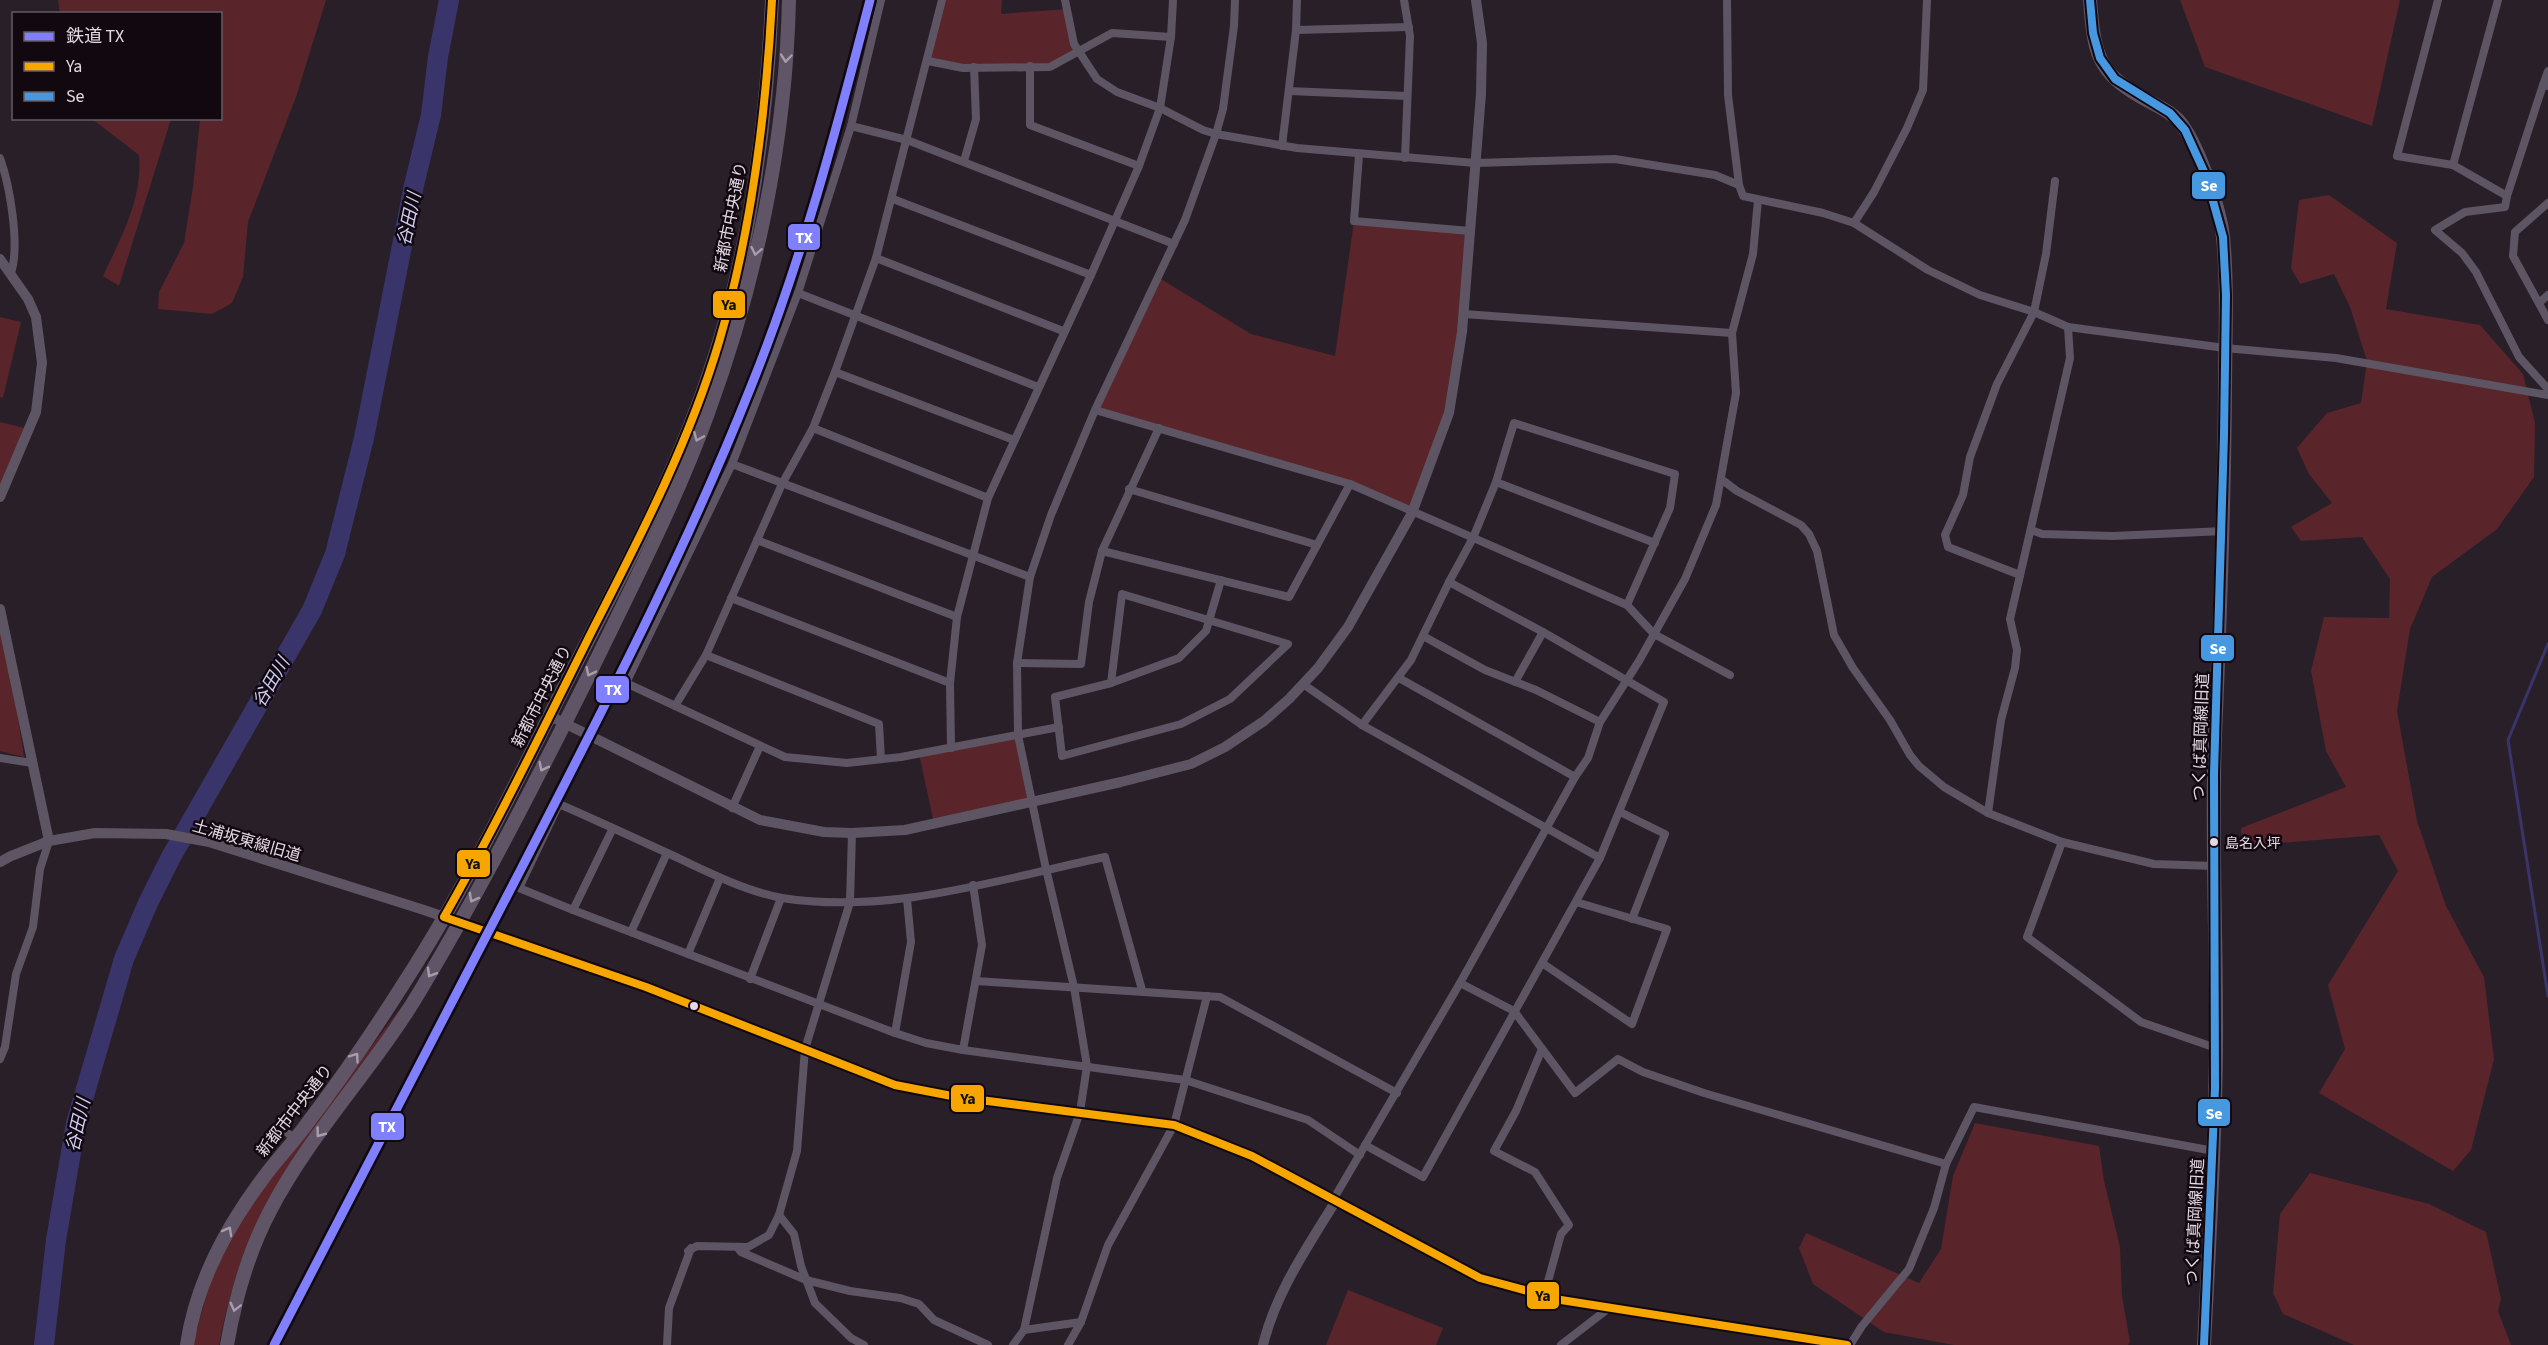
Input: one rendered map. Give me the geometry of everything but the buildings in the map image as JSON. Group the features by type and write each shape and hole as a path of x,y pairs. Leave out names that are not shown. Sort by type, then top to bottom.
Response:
{"main road":[{"name":"新都市中央通り","path":"187,1345 199,1296 216,1252 239,1212 369,1039 444,917 550,716 650,517 696,411 719,342 750,215 759,161 770,55 772,0"},
{"name":"新都市中央通り","path":"227,1345 234,1308 248,1260 271,1208 310,1147 414,1002 460,922 564,724 664,517 707,416 732,344 752,272 773,164 786,53 789,0"},
{"name":"つくば真岡線旧道","path":"2090,0 2097,51 2108,74 2125,87 2168,111 2186,130 2210,186 2223,236 2225,285 2224,531 2215,735 2216,1048 2214,1151 2204,1345"}],"street":[{"path":"881,0 850,126 798,293 732,464 626,683 785,757 847,763 951,748 1059,726"},
{"path":"675,706 706,655 782,484 813,428 835,372 876,258 942,0"},
{"path":"1065,0 1074,44 1097,79 1117,92 1160,108 1216,135 1359,155 1475,163 1615,159 1715,175 1739,185"},
{"path":"951,748 950,683 957,617 988,498 1063,331 1116,221 1139,166 1160,108 1171,37 1173,0"},
{"path":"1013,1345 1024,1330 1057,1178 1080,1112 1087,1066 1074,987 1018,735 1017,663 1030,577 1051,515 1095,410 1185,220 1216,135 1223,109 1234,26 1235,0"},
{"path":"1282,146 1296,30 1297,0"},
{"path":"1404,0 1409,27 1405,158"},
{"path":"550,716 760,820 824,832 852,833 905,830 1191,764 1225,747 1264,721 1318,668 1348,627 1412,513 1449,413 1464,314 1475,163 1482,43 1476,0"},
{"path":"1727,0 1728,95 1739,185 1743,196 1823,213 1854,224 1928,270 1980,295 2034,312 2068,327 2225,348 2336,358 2548,395"},
{"path":"1854,224 1903,137 1923,90 1927,0"},
{"path":"2438,0 2397,156 2453,165 2507,196"},
{"path":"2453,165 2498,0"},
{"path":"1296,30 1409,27"},
{"path":"928,61 963,68 1050,67 1112,33 1171,37"},
{"path":"1030,66 1030,125 1139,166"},
{"path":"964,161 976,119 974,67"},
{"path":"2548,71 2505,207 2464,212 2435,230 2462,253 2476,272 2519,357 2548,389"},
{"path":"1289,91 1407,96"},
{"path":"850,126 907,140 1174,244"},
{"path":"1359,155 1354,221 1470,231"},
{"path":"0,158 5,171 11,216 15,261 11,273"},
{"path":"2020,575 1948,547 1946,535 1963,495 1970,457 1997,384 2034,312 2046,254 2055,182"},
{"path":"892,199 1091,275"},
{"path":"1263,1345 1267,1328 1287,1280 1588,758 1600,722 1685,579 1703,539 1716,505 1736,393 1732,333 1753,254 1758,200"},
{"path":"2548,203 2515,232 2513,256 2548,320"},
{"path":"876,258 1063,331"},
{"path":"0,259 11,273 36,317 42,363 36,412 0,496"},
{"path":"798,293 1038,387"},
{"path":"2539,303 2548,295"},
{"path":"1464,314 1732,333"},
{"path":"1988,813 2001,720 2015,668 2017,650 2010,619 2070,358 2068,327"},
{"path":"835,372 1014,440"},
{"path":"1095,410 1350,484 1627,605 1654,634 1730,675"},
{"path":"1362,724 1411,660 1473,538 1496,482 1514,423 1675,474 1670,508 1627,605"},
{"path":"813,428 988,498"},
{"path":"1017,663 1082,664 1089,602 1102,551 1159,428"},
{"path":"732,464 1030,577"},
{"path":"1721,479 1737,491 1801,525 1809,534 1817,551 1834,635 1853,668 1890,720 1910,755 1919,766 1944,787 1988,813 2062,842 2154,864 2214,866"},
{"path":"1496,482 1655,543"},
{"path":"1102,551 1289,597 1350,484"},
{"path":"1129,489 1317,545"},
{"path":"2031,531 2043,534 2113,536 2224,531"},
{"path":"757,540 957,617"},
{"path":"1111,683 1122,594 1210,619 1288,644 1230,699 1181,724 1062,756 1055,697 1111,683 1179,658 1206,632 1210,619 1221,580"},
{"path":"1365,1145 1423,1177 1600,858 1664,702 1543,632 1449,582"},
{"path":"731,598 950,683"},
{"path":"0,609 49,841 40,869 33,927 16,974 5,1047 0,1059"},
{"path":"1515,682 1543,632"},
{"path":"1423,636 1485,670 1600,722"},
{"path":"706,655 879,724 881,759"},
{"path":"1399,678 1575,777"},
{"path":"1303,684 1362,724 1600,858"},
{"path":"732,808 760,746"},
{"path":"0,758 32,763"},
{"path":"1142,990 1106,857 907,899 850,902 781,898 720,878 560,804 519,888 750,979 926,1043 1185,1080 1308,1120 1360,1155"},
{"path":"1620,812 1665,834 1632,919"},
{"path":"573,910 613,828"},
{"name":"土浦坂東線旧道","path":"0,862 49,841 95,833 166,834 209,842 460,922 646,987 895,1085 916,1090 1174,1125 1252,1156 1465,1272 1544,1296 1849,1345"},
{"path":"667,1345 669,1308 690,1249 748,1248 770,1235 779,1215 797,1151 805,1049 850,902 852,833"},
{"path":"2062,842 2027,937 2140,1022 2216,1048"},
{"path":"631,932 667,853"},
{"path":"688,954 720,878"},
{"path":"963,1050 982,945 973,885"},
{"path":"750,979 781,898"},
{"path":"895,1033 911,942 907,899"},
{"path":"1542,963 1632,1024 1666,928 1576,902"},
{"path":"976,981 1142,990 1220,997 1396,1093"},
{"path":"1460,983 1514,1011 1575,1093 1618,1059 1643,1072 1704,1093 1946,1164"},
{"path":"1068,1345 1081,1323 1108,1245 1174,1125 1207,996"},
{"path":"1542,1049 1516,1111 1494,1150 1535,1172 1569,1225 1561,1234 1544,1296"},
{"path":"1849,1345 1910,1269 1934,1208 1946,1164 1974,1107 2214,1151"},
{"path":"278,1125 295,1139"},
{"path":"779,1215 794,1234 806,1280 815,1303 851,1338 864,1345"},
{"path":"737,1247 741,1252 806,1280 850,1291 900,1298 919,1304 934,1320 988,1345"},
{"path":"1561,1345 1609,1308"},
{"path":"1024,1330 1081,1323"}],"shaded area":[{"path":"58,0 326,0 296,97 248,222 243,277 232,303 212,314 158,309 159,292 184,243 200,120 222,120 222,12 60,12"},
{"path":"942,0 1002,0 1001,14 1067,9 1079,52 1050,67 974,67 928,61"},
{"path":"2180,0 2400,0 2372,126 2205,67"},
{"path":"93,120 171,120 119,286 103,276 134,202 138,187 139,155"},
{"path":"2329,195 2397,243 2386,309 2480,325 2523,374 2535,423 2534,477 2497,529 2432,577 2410,629 2397,711 2417,821 2446,906 2484,977 2494,1059 2471,1150 2453,1171 2319,1093 2345,1049 2328,985 2398,871 2379,835 2242,846 2241,828 2346,787 2326,751 2311,671 2324,617 2389,618 2390,579 2362,537 2301,541 2291,527 2332,503 2309,474 2297,448 2327,413 2361,403 2367,361 2350,307 2334,274 2300,284 2291,268 2299,200"},
{"path":"1354,221 1470,231 1449,413 1412,513 1350,484 1095,410 1156,276 1251,334 1335,356"},
{"path":"0,317 21,322 3,398 0,397"},
{"path":"0,422 29,429 0,500"},
{"path":"0,605 24,757 0,751"},
{"path":"1018,735 1033,802 934,823 919,754"},
{"path":"409,997 259,1219 235,1280 219,1345 192,1345 211,1280 227,1243 266,1184"},
{"path":"1975,1123 2099,1146 2104,1181 2120,1247 2122,1296 2130,1342 2128,1345 1954,1345 1884,1332 1813,1284 1799,1248 1806,1233 1919,1283 1941,1249 1953,1176"},
{"path":"2310,1173 2429,1204 2486,1232 2501,1299 2498,1311 2511,1345 2354,1345 2283,1314 2273,1293 2280,1214"},
{"path":"1348,1290 1443,1328 1436,1345 1326,1345"}],"waterway":[{"name":"谷田川","path":"44,1345 56,1240 76,1123 124,959 171,857 312,610 335,554 364,438 414,185 431,115 438,57 449,0"},
{"path":"2548,644 2508,740 2548,996"}],"rail line":[{"name":"TX","path":"274,1345 581,752 698,512 750,389 785,294 831,148 870,0"}],"transit line":[{"name":"Ya","path":"772,0 766,86 749,215 731,300 707,380 678,453 645,525 520,775 444,917 646,987 895,1085 957,1097 1174,1125 1252,1156 1480,1278 1561,1300 1847,1345"},
{"name":"Se","path":"2090,0 2093,33 2100,58 2115,79 2170,113 2185,130 2206,176 2223,237 2226,295 2224,435 2214,774 2215,1088 2204,1345"}],"place":[{"name":"島名入坪","path":"2214,842"}]}
